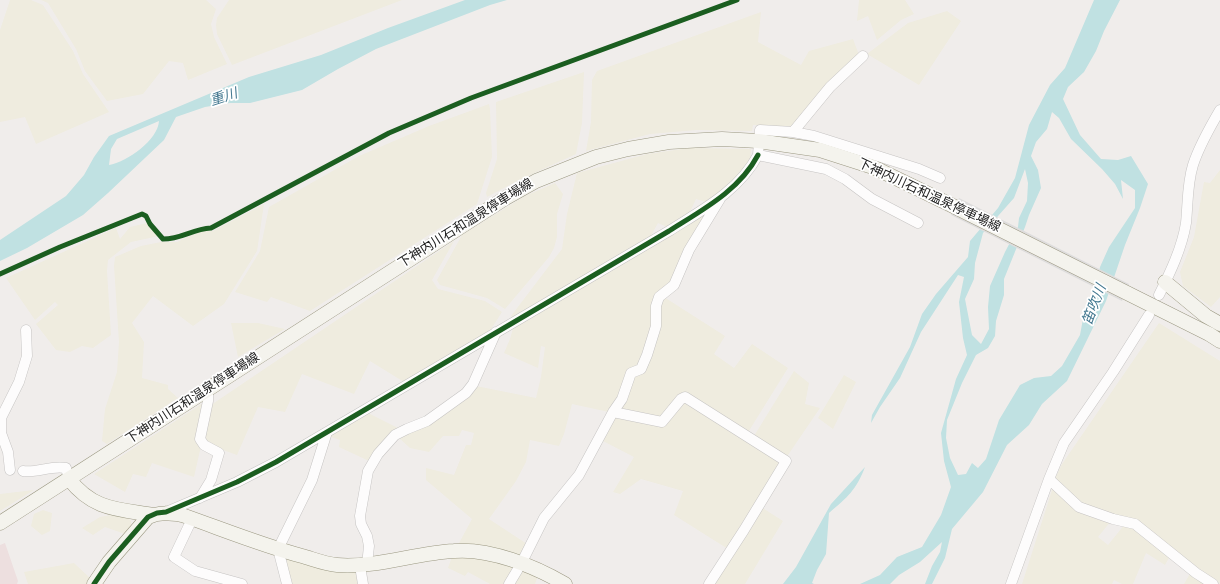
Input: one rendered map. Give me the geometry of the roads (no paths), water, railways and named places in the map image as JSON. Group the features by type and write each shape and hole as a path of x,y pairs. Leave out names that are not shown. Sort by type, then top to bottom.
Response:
{"main road":[{"name":"下神内川石和温泉停車場線","path":"0,523 482,212 536,181 596,157 662,143 722,139 758,141 820,150 873,167 1126,292 1220,341"},
{"path":"1162,289 1220,324"},
{"path":"68,479 77,490 96,503 117,510 192,519 278,549 335,565 363,565 454,551 476,551 538,570 566,584"},
{"path":"94,584 110,562 148,517 160,514"}],"street":[{"path":"793,132 830,87 863,56"},
{"path":"1162,289 1183,237 1186,223 1189,184 1193,165 1202,143 1220,110"},
{"path":"160,514 236,482 269,465 669,231 722,196 751,168 758,155 760,130 793,132 814,136 919,169 940,178"},
{"path":"758,155 826,169 845,179 872,199 918,223"},
{"path":"509,584 521,564 544,518 578,475 613,412 622,399 631,373 640,369 647,355 656,326 656,306 659,297 674,285 689,250 722,196"},
{"path":"1010,584 1048,479 1064,442 1113,372 1149,315"},
{"path":"10,470 8,452 1,433 1,418 19,382 27,356 26,330"},
{"path":"363,584 363,565 368,541 361,524 360,516 368,471 378,454 395,436 407,429 427,421 466,393 473,384 496,332"},
{"path":"200,498 212,480 219,452 204,445 200,439 208,401 208,390"},
{"path":"613,412 662,422 681,399 686,397 786,461 744,530 708,584"},
{"path":"287,584 278,549 312,480 326,432"},
{"path":"23,472 59,466 66,468 68,479"},
{"path":"1048,479 1079,507 1113,519 1135,524 1196,573 1213,584"},
{"path":"192,519 174,557 195,571 242,584"}],"water":[{"name":"重川","path":"465,0 507,0 490,5 376,49 302,90 250,103 230,103 205,107 176,117 164,140 83,215 27,248 0,261 0,240 66,196 84,175 94,157 109,136 249,77 321,55 388,28","holes":["159,121 153,135 140,149 124,160 109,165 111,149 117,139"]},
{"name":"笛吹川","path":"1094,0 1120,0 1104,31 1096,51 1084,72 1068,87 1063,99 1080,135 1101,159 1118,160 1131,156 1148,184 1106,301 1067,381 1042,404 1029,425 1007,445 983,492 952,529 945,558 932,584 925,584 932,566 940,552 942,542 920,562 899,575 890,584 860,584 880,575 897,557 922,547 941,515 951,487 944,461 941,433 956,379 967,355 963,338 959,302 964,277 958,275 921,332 900,378 871,423 872,415 910,347 922,314 936,294 968,257 970,241 998,208 1015,178 1029,125 1050,85 1065,68","holes":["1052,112 1059,118 1071,139 1115,184 1123,199 1121,180 1135,190 1135,208 1109,247 1100,267 1092,302 1083,319 1080,335 1062,366 1051,376 1034,378 1020,385 999,420 986,459 978,468 972,463 966,474 958,475 950,458 946,438 947,420 962,383 976,355 988,348 995,336 996,321 1004,295 1004,279 1041,188 1038,170 1031,156 1036,142 1047,129","1025,169 1028,183 1027,201 1019,218 1018,227 990,286 988,307 989,329 981,344 972,335 965,299 974,279 975,263 983,233 1014,198"]},
{"path":"865,467 851,493 829,513 826,554 817,570 812,583 814,584 783,584 796,567 831,504"}]}
